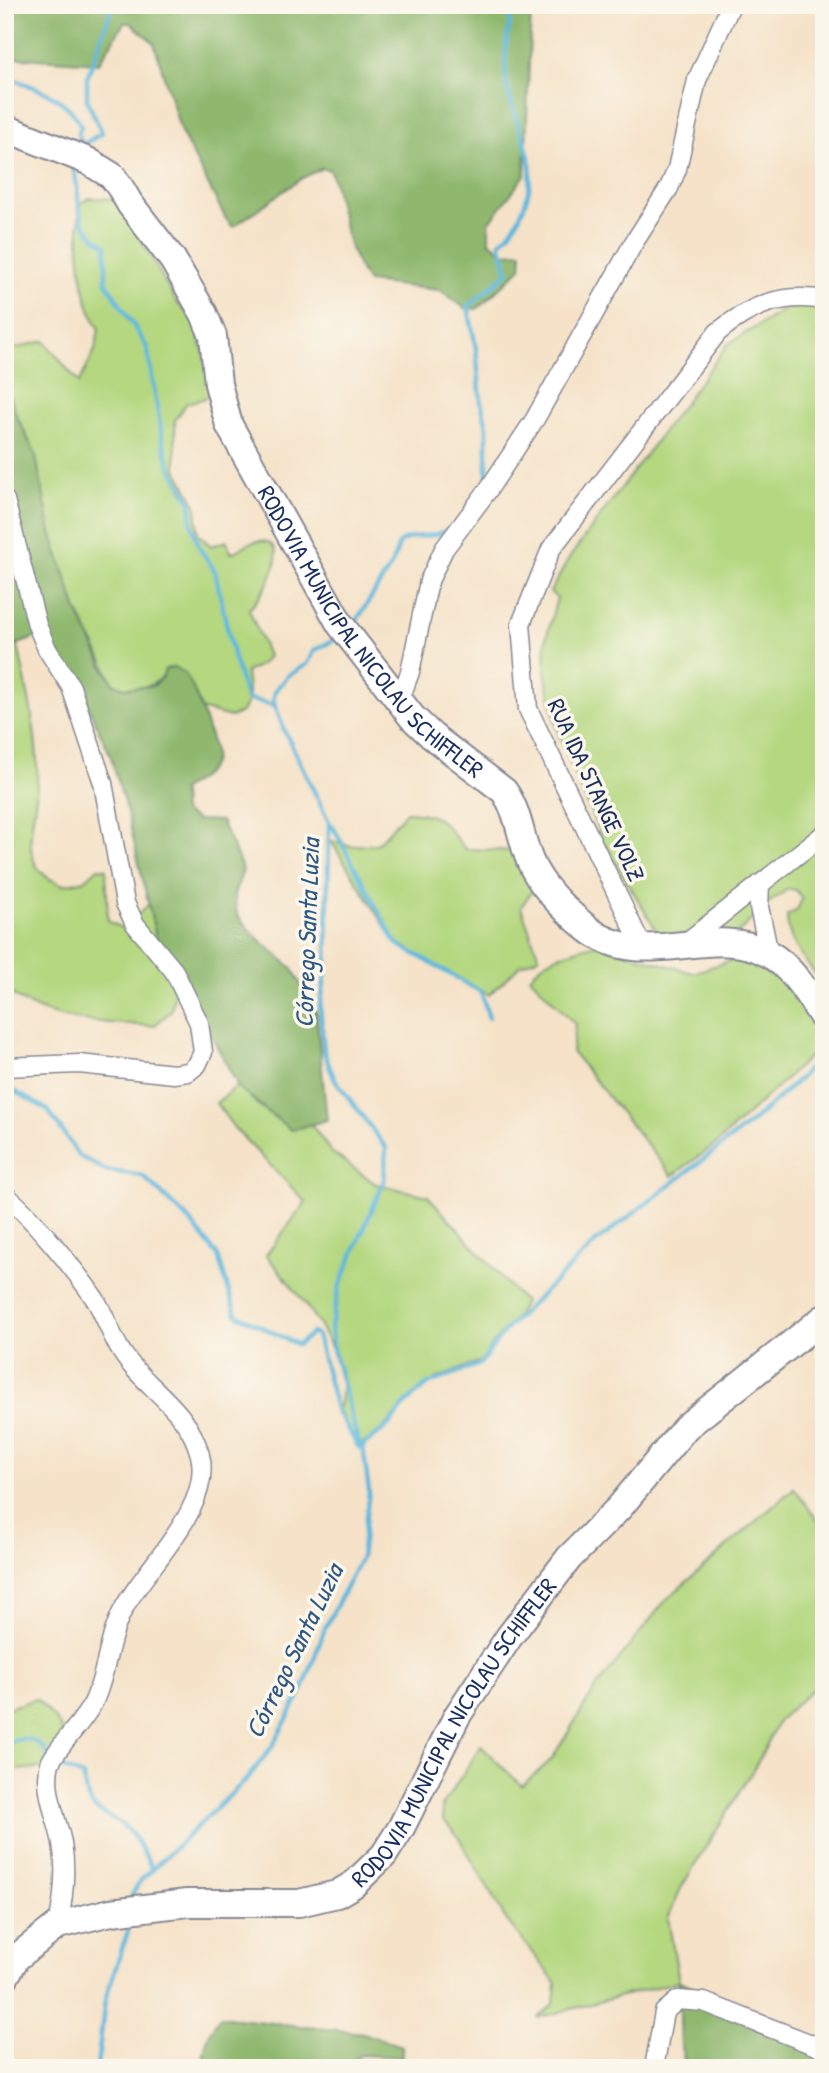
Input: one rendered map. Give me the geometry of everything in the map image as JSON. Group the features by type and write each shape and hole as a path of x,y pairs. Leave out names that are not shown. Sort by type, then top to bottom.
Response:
{"street":[{"path":"399,702 410,672 429,581 444,549 482,500 535,419 633,244 669,188 677,169 697,79 731,5"},
{"name":"RODOVIA MUNICIPAL NICOLAU SCHIFFLER","path":"5,128 88,160 112,176 173,260 210,326 225,412 236,439 268,492 325,601 399,702 432,736 505,791 511,801 529,859 544,885 598,936 643,948 707,943 743,944 769,954 792,975 824,1019"},
{"name":"RUA IDA STANGE VOLZ","path":"643,948 528,709 521,624 551,549 698,355 738,315 777,299 801,296 824,300"},
{"path":"5,500 37,625 47,649 71,687 103,783 125,902 135,924 174,971 199,1023 202,1052 197,1065 188,1072 174,1074 79,1063 5,1068"},
{"path":"681,947 824,834"},
{"path":"760,884 759,907 769,954"},
{"path":"5,1195 70,1265 89,1292 128,1363 163,1394 179,1415 194,1441 201,1469 194,1502 182,1525 136,1586 113,1631 94,1700 50,1763 49,1794 63,1846 65,1880 58,1925"},
{"name":"RODOVIA MUNICIPAL NICOLAU SCHIFFLER","path":"5,1977 23,1951 58,1925 111,1912 187,1903 299,1903 337,1894 355,1884 384,1854 401,1828 457,1716 509,1637 569,1558 619,1508 686,1427 824,1318"},
{"path":"654,2068 664,2012 678,2000 704,2002 824,2049"}],"green space":[{"path":"5,5 531,5 525,175 489,223 489,241 504,253 522,252 521,268 477,309 465,308 440,290 368,282 348,241 330,170 322,168 302,178 233,227 226,219 181,132 154,43 131,23 124,23 99,63 5,57"},
{"path":"89,198 118,199 177,303 195,322 216,395 187,403 175,420 176,468 196,505 198,534 211,546 227,541 231,553 258,541 271,544 276,551 276,561 268,583 249,609 268,656 262,664 246,672 249,699 242,712 231,717 199,709 194,691 163,677 140,688 114,684 76,608 51,533 35,453 17,417 5,383 5,351 44,341 79,383 95,350 99,329 83,284 80,253 79,205"},
{"path":"824,300 824,988 795,946 788,927 787,916 797,910 802,899 796,890 788,889 764,906 740,932 682,953 657,931 602,840 557,730 545,671 546,639 557,598 550,592 570,557 728,344 787,308"},
{"path":"5,383 17,417 35,453 51,533 76,608 104,668 114,684 124,688 153,686 163,677 165,669 174,667 184,673 193,689 208,730 214,760 205,774 182,790 183,812 197,820 221,821 243,870 234,895 237,915 254,935 292,968 316,1011 327,1120 291,1130 239,1088 201,1016 160,954 128,816 110,754 86,702 48,637 37,637 5,649"},
{"path":"18,645 36,748 37,792 31,830 33,858 45,876 64,885 85,880 98,868 106,869 108,921 123,929 149,904 160,954 175,992 171,1011 154,1026 95,1022 56,1015 20,1000 5,988 5,649"},
{"path":"406,812 435,817 452,832 465,849 517,851 536,885 521,907 539,957 520,965 489,995 396,943 331,841 351,846 377,844"},
{"path":"596,944 693,973 729,961 765,958 824,1013 824,1043 717,1143 672,1176 572,1052 575,1024 530,977 551,959"},
{"path":"238,1085 258,1105 291,1130 311,1124 331,1152 376,1184 428,1196 524,1302 515,1319 492,1344 484,1360 438,1378 417,1392 370,1442 359,1443 336,1413 341,1393 340,1372 333,1351 308,1308 266,1255 306,1202 235,1129 216,1103"},
{"path":"794,1488 824,1529 824,1678 779,1720 759,1760 681,1888 668,1918 679,1981 537,2018 554,2004 556,1983 505,1918 458,1836 443,1819 442,1806 481,1746 522,1786 551,1760 595,1689 666,1600"},
{"path":"36,1699 61,1730 63,1737 57,1755 50,1767 5,1771 5,1709"},
{"path":"679,1981 824,2044 824,2068 686,2068 681,2047"},
{"path":"219,2017 363,2033 402,2046 402,2057 362,2055 339,2068 204,2068 207,2041"}],"waterway":[{"path":"82,145 102,133 87,100 87,78 113,5"},
{"path":"487,481 487,427 468,307 508,272 500,242 517,222 529,189 529,160 512,107 505,69 507,37 514,5"},
{"name":"Córrego Santa Luzia","path":"5,76 49,94 67,107 81,126 78,134 82,144"},
{"name":"Córrego Santa Luzia","path":"73,168 82,220 94,237 106,245 106,282 147,347 163,442 170,466 191,503 191,523 200,549 215,571 234,659 247,699 274,705"},
{"path":"355,623 391,566 400,542 444,532 452,527"},
{"name":"Córrego Santa Luzia","path":"338,638 315,650 307,664 289,675 276,689 273,700 284,730 329,822 327,966 320,1007 324,1052 334,1078 386,1148 384,1181 340,1285 331,1326 333,1349 360,1448"},
{"path":"332,825 396,943 481,992 489,1018"},
{"path":"360,1448 390,1424 406,1403 428,1384 480,1364 508,1327 595,1243 753,1121 801,1077 824,1051"},
{"path":"5,1086 48,1110 79,1156 105,1170 143,1176 189,1220 218,1256 236,1314 298,1345 312,1333 317,1335 336,1409 359,1448"},
{"name":"Córrego Santa Luzia","path":"128,1902 140,1881 247,1779 272,1747 303,1689 325,1628 361,1558 369,1491 363,1447"},
{"path":"5,1746 17,1740 29,1740 40,1745 48,1755"},
{"path":"56,1765 83,1776 92,1805 130,1832 153,1870"},
{"name":"Córrego Santa Luzia","path":"97,2068 105,2000 128,1931"}]}
